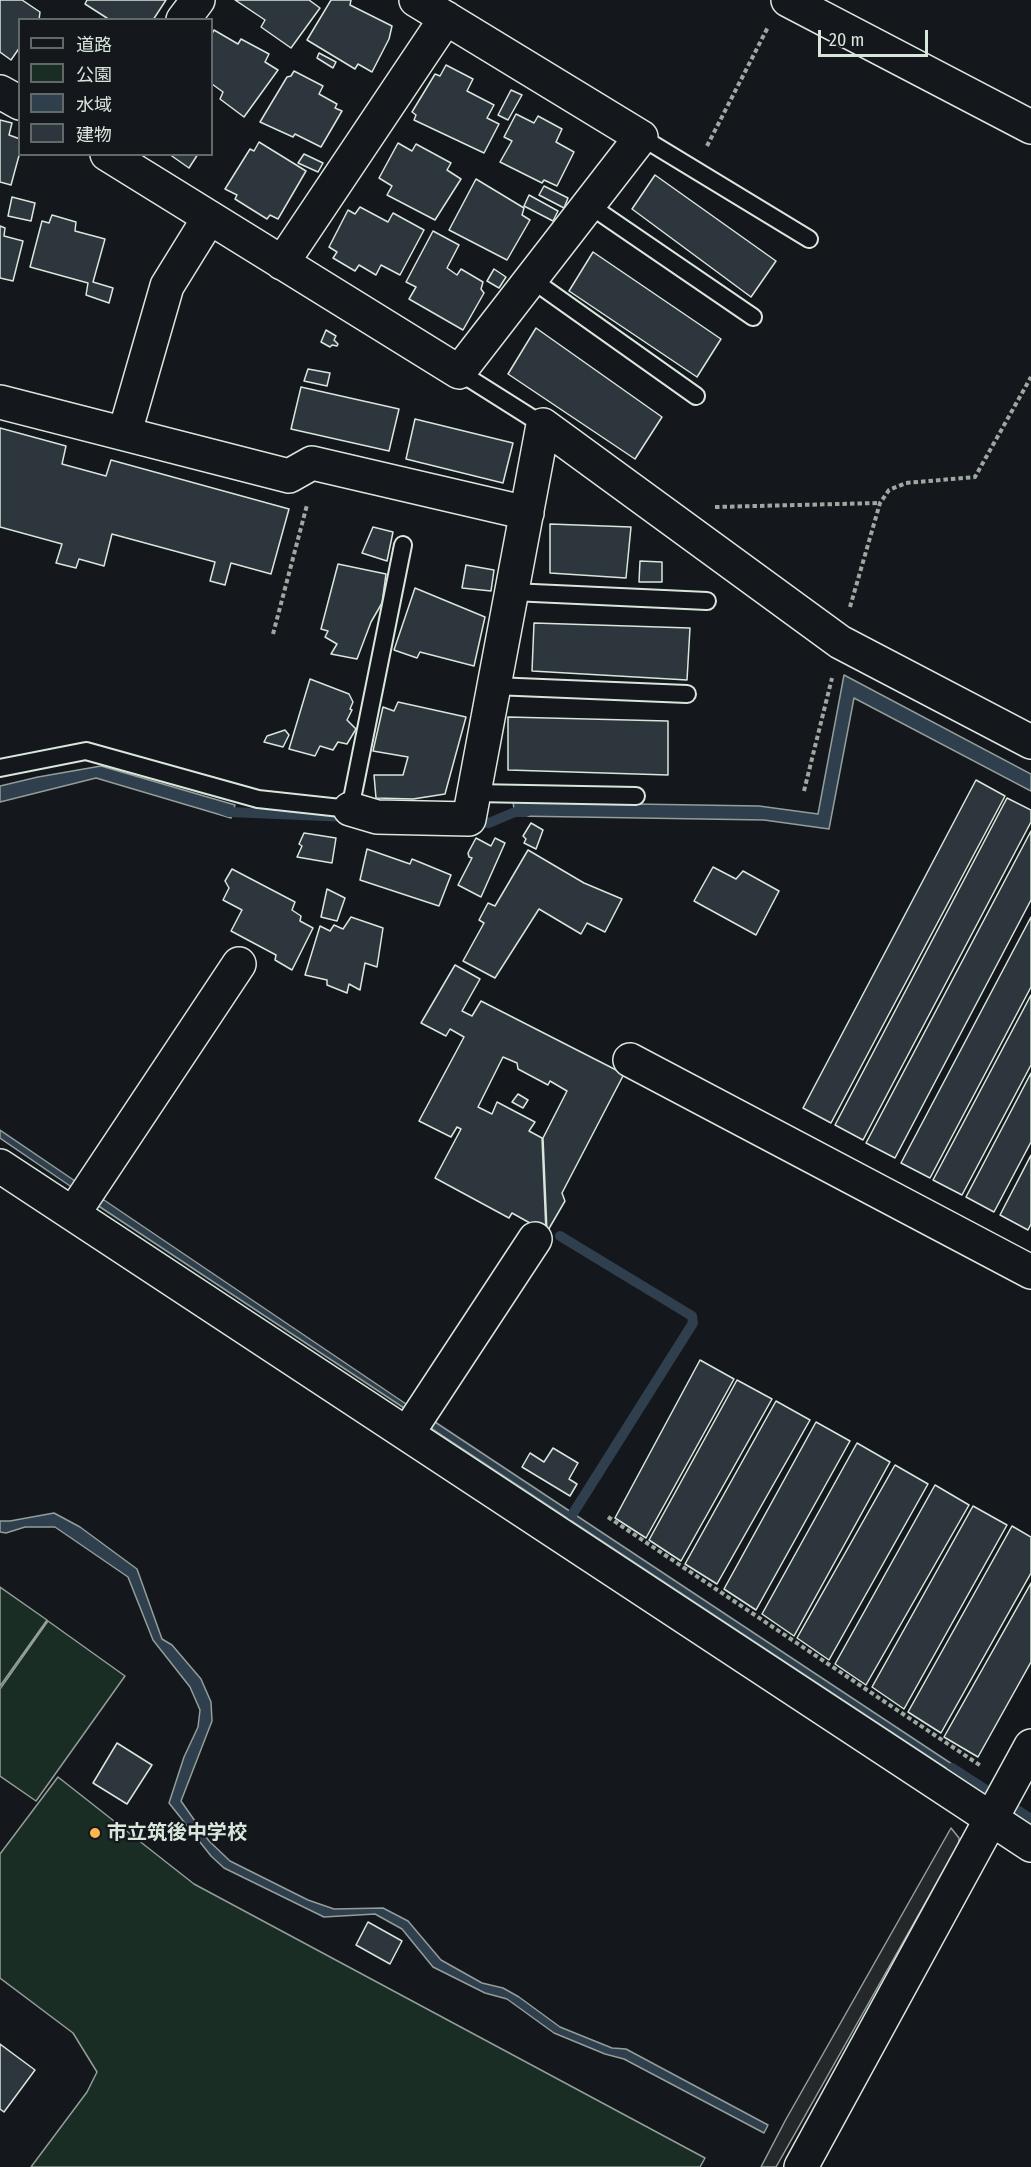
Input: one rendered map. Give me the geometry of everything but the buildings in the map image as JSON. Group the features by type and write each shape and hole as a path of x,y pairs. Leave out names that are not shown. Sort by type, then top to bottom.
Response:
{"street":[{"path":"184,18 198,0"},
{"path":"110,156 459,372 641,137 416,0"},
{"path":"780,11 1031,127"},
{"path":"282,263 446,18"},
{"path":"0,92 18,102"},
{"path":"129,418 167,286 209,218"},
{"path":"0,402 289,476 312,463 527,513"},
{"path":"350,809 377,817 469,819 543,425 840,642 1031,742"},
{"path":"73,1214 239,964"},
{"path":"630,1060 1031,1272"},
{"path":"0,1166 1031,1845"},
{"path":"407,1434 535,1239"},
{"path":"801,2167 1031,1746"}],"lane":[{"path":"641,137 809,239"},
{"path":"589,206 753,317"},
{"path":"531,279 696,396"},
{"path":"459,372 543,425"},
{"path":"0,768 86,751 258,799 350,809 403,544"},
{"path":"512,592 707,601"},
{"path":"494,686 687,694"},
{"path":"474,793 636,796"}],"path":[{"path":"695,170 780,11"},
{"path":"664,515 689,508 880,503 889,490 906,483 975,477 1031,377"},
{"path":"273,634 318,464"},
{"path":"608,1517 1009,1785"}],"green space":[{"path":"0,1587 47,1620 0,1686"},
{"path":"48,1621 125,1676 36,1801 0,1776 0,1689"},
{"name":"市立筑後中学校","path":"58,1777 194,1884 705,2158 700,2167 31,2167 87,2092 97,2072 73,2033 0,1978 0,1854"}],"shaded area":[{"path":"951,1828 959,1838 959,1843 776,2167 761,2167 785,2121"}],"water":[{"path":"844,675 1031,774 1031,791 854,698 829,829 764,820 515,816 513,802 759,806 818,814"},
{"path":"101,766 235,805 231,818 96,778 0,802 0,786"},
{"path":"0,1130 78,1183 73,1188 0,1138"},
{"path":"104,1200 409,1406 407,1410 94,1203"},
{"path":"432,1420 964,1772 961,1778 426,1425"},
{"path":"54,1513 80,1527 137,1569 162,1639 172,1645 201,1679 211,1702 212,1721 181,1801 209,1841 230,1861 308,1900 334,1909 383,1908 408,1921 441,1960 482,1983 503,1988 519,1997 560,2027 612,2048 626,2049 768,2125 764,2133 624,2059 605,2054 554,2033 507,1999 485,1993 433,1967 402,1929 375,1914 324,1917 224,1868 211,1856 169,1803 184,1757 198,1727 200,1710 190,1687 153,1640 128,1577 55,1527 25,1527 6,1533 0,1532 0,1521"}],"waterway":[{"path":"221,809 229,812 349,817"},
{"path":"472,822 489,823 515,812 526,812"},
{"path":"560,1236 692,1316 693,1323 572,1515"},
{"path":"952,1768 1031,1819"}],"place":[{"name":"市立筑後中学校","path":"95,1833"}]}
